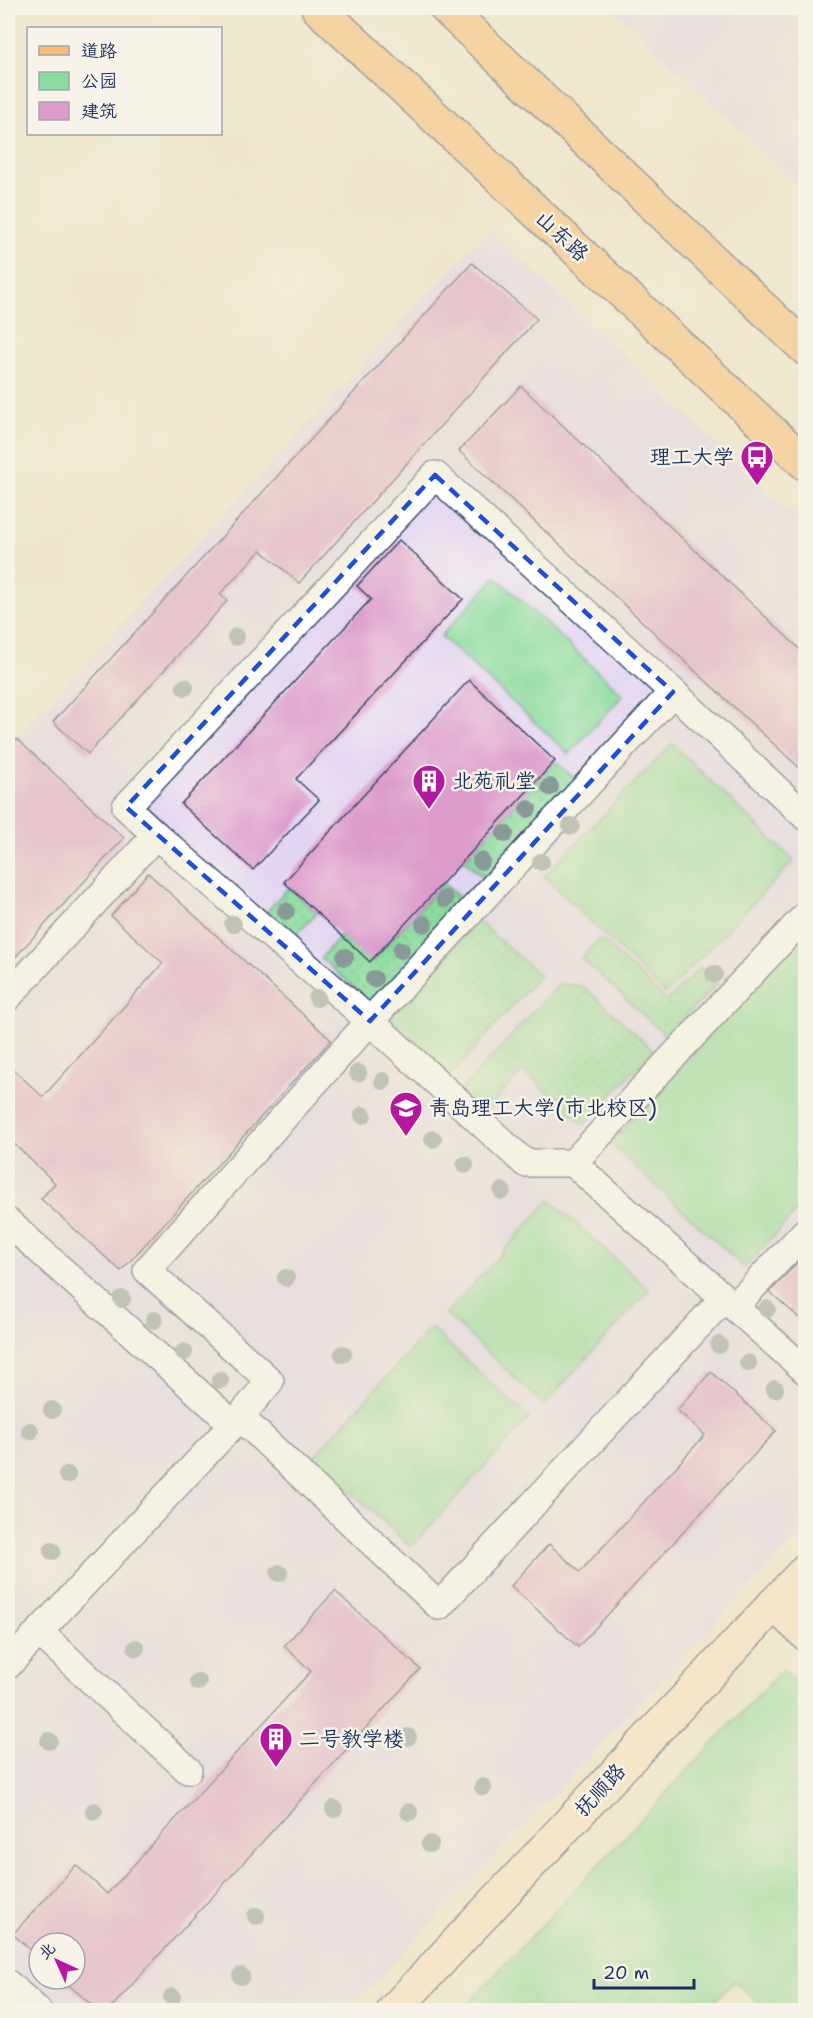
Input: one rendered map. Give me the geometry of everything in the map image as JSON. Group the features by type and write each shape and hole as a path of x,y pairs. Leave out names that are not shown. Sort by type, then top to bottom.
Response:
{"main road":[{"name":"山东路","path":"318,8 806,464"},
{"path":"446,8 806,349"},
{"name":"抚顺路","path":"394,2010 806,1570"},
{"path":"774,1604 806,1634"}],"street":[{"path":"806,817 435,475 126,807 370,1021 525,1163 573,1163 806,1371"},
{"path":"8,1665 270,1381 147,1270 370,1021 673,692"},
{"path":"8,997 156,835"},
{"path":"573,1163 806,915"},
{"path":"8,1222 236,1420 439,1606 729,1302 806,1231"},
{"path":"39,1632 188,1770"},
{"path":"8,1984 37,2010"}],"highlighted area":[{"path":"435,475 673,692 370,1021 126,807"}],"shaded area":[{"path":"611,8 805,8 805,191"},
{"name":"青岛理工大学(市北校区)","path":"489,229 805,526 805,1529 349,2010 8,2010 8,746"}],"green space":[{"path":"496,577 623,695 569,754 441,636"},
{"path":"672,744 794,861 665,994 544,876"},
{"path":"555,761 576,780 485,879 464,860"},
{"path":"443,883 464,902 372,1004 321,958 341,935 371,962"},
{"path":"289,887 317,913 294,937 266,912"},
{"path":"477,920 540,975 445,1082 382,1025"},
{"path":"805,932 805,1202 745,1268 610,1143"},
{"path":"600,938 667,1001 700,967 717,984 667,1037 581,958"},
{"path":"559,984 583,986 653,1050 584,1125 523,1071 482,1115 457,1094"},
{"path":"550,1200 649,1290 544,1405 446,1314"},
{"path":"431,1328 529,1418 411,1547 313,1457"},
{"path":"783,1669 805,1690 805,2010 766,2010 734,1981 706,2010 462,2010"}],"building":[{"path":"472,263 537,319 299,583 261,550 220,594 227,601 88,754 53,722"},
{"path":"521,386 806,655 806,774 459,451"},
{"path":"399,540 463,599 296,779 319,800 253,870 181,804 371,599 357,586"},
{"name":"北苑礼堂","path":"469,680 555,761 370,962 284,882"},
{"path":"17,739 124,838 8,965 8,749"},
{"path":"148,873 331,1040 121,1271 41,1199 55,1183 8,1138 8,1065 43,1097 163,963 111,916"},
{"path":"806,1253 806,1324 770,1292"},
{"path":"711,1372 776,1431 578,1647 511,1586 549,1544 580,1572 705,1435 677,1410"},
{"name":"二号教学楼","path":"335,1591 420,1669 109,2010 97,2010 76,1991 87,1991 87,1931 27,1931 27,1947 13,1934 76,1865 107,1894 311,1671 284,1646"}],"place":[{"name":"理工大学","path":"757,486"},
{"name":"北苑礼堂","path":"429,810"},
{"name":"青岛理工大学(市北校区)","path":"406,1137"},
{"name":"二号教学楼","path":"276,1768"}]}
